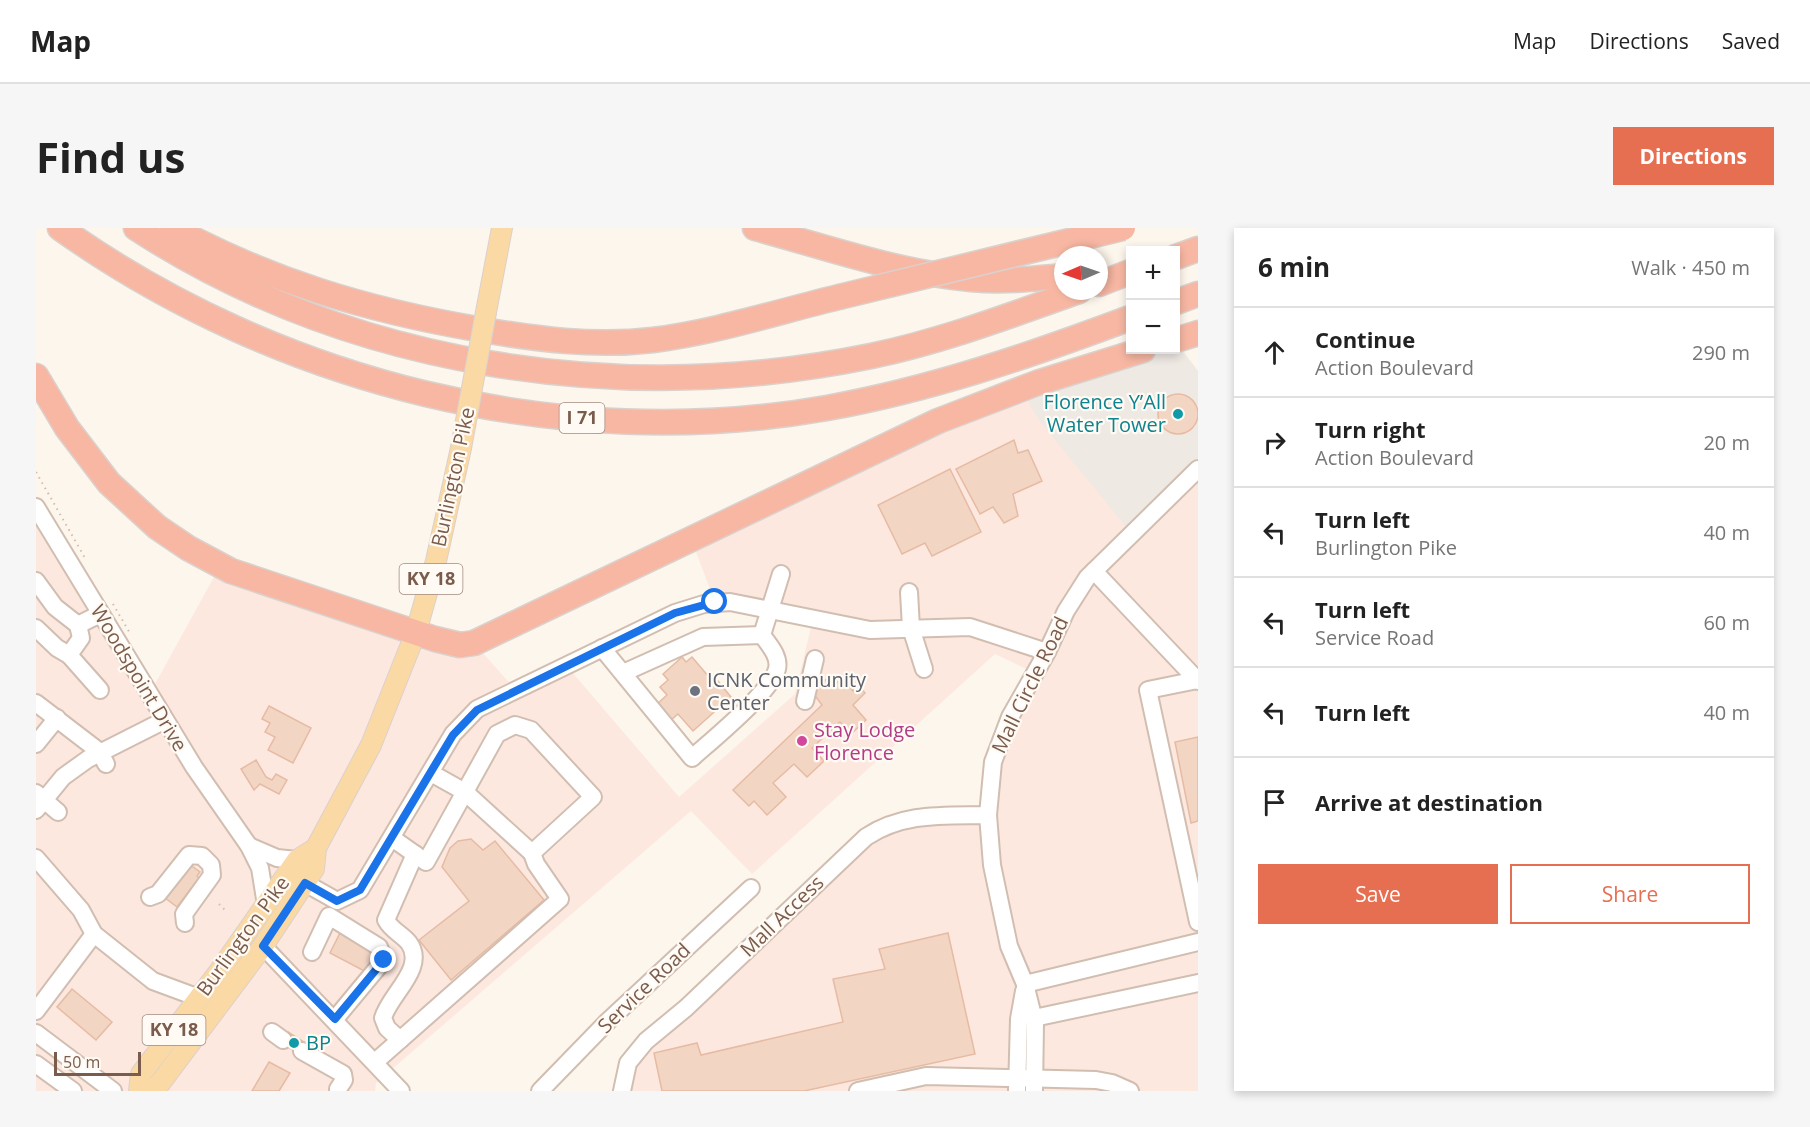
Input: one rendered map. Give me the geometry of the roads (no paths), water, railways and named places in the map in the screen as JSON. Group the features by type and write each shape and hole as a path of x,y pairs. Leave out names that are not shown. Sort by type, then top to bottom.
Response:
{"highway":[{"name":"I 71","path":"60,228 135,277 192,309 298,356 354,375 426,393 502,408 583,418 682,421 825,408 946,381 1126,320"},
{"name":"I 71","path":"136,228 184,258 243,286 319,318 395,345 543,371 597,377 695,378 798,369 918,345 979,327 1054,300"},
{"path":"172,228 237,261 329,296 441,323 577,343 651,340 691,334 1123,228"},
{"path":"755,228 882,263 941,276 1016,280 1054,277"},
{"path":"1180,256 1198,249"},
{"path":"1108,274 1126,273"},
{"path":"1108,281 1126,274"},
{"path":"1180,301 1198,294"},
{"path":"1180,339 1198,333"},
{"path":"36,376 66,428 109,483 141,513 173,538 231,571 448,643 474,643 938,421 1037,382 1130,354"}],"main road":[{"name":"Burlington Pike","path":"316,848 297,860 141,1074 141,1091 158,1086 263,946 305,883 314,869 316,848 371,745 416,632 438,552 461,448 502,228"}],"street":[{"name":"Mall Circle Road","path":"1026,1085 1034,1018 1025,984 1009,946 997,900 988,815 993,762 1010,717 1047,652 1066,610 1094,571 1198,469"},
{"name":"Woodspoint Drive","path":"36,507 165,720 215,799 249,846 262,876 266,905"},
{"path":"1094,571 1198,681"},
{"path":"762,636 781,574"},
{"path":"36,581 55,607 78,625 81,638 69,655"},
{"path":"909,592 911,628 924,669"},
{"path":"305,883 337,901 353,896 367,882 453,735 477,710 675,613 704,604 730,602 860,629 977,628 1047,652"},
{"path":"78,625 100,614"},
{"path":"36,628 57,648 69,655 100,690"},
{"path":"602,648 692,758 765,689 777,668 775,652 762,636"},
{"path":"623,673 703,637 762,636"},
{"path":"805,701 814,659"},
{"path":"1198,681 1148,690 1198,922"},
{"path":"36,703 103,758"},
{"path":"36,744 57,718"},
{"path":"58,812 39,801 63,777 103,758 165,720"},
{"path":"392,838 426,862 497,734 515,725 531,730 593,797 531,853"},
{"path":"375,1062 560,899 531,853 465,792 431,773"},
{"name":"Mall Access","path":"622,1091 628,1063 646,1041 686,1008 866,837 881,827 920,816 988,815"},
{"path":"249,846 277,858 297,860"},
{"path":"400,1040 387,1028 382,1018 386,1007 411,971 414,959 408,942 391,930 386,920 415,854"},
{"path":"150,897 158,894 189,855 202,856 211,865 212,875 184,914 185,923"},
{"path":"36,858 81,910 94,934 153,981 198,998"},
{"name":"Service Road","path":"540,1091 608,1021 751,888"},
{"path":"312,952 329,916 379,947 384,960 335,1019"},
{"path":"36,1011 94,934"},
{"path":"1026,1085 1019,1019 1025,984 1198,942"},
{"path":"263,946 335,1019 401,1091"},
{"path":"1034,1018 1198,983"},
{"path":"36,1033 113,1091"},
{"path":"302,1051 343,1074 344,1080 338,1089"},
{"path":"36,1064 73,1091"},
{"path":"858,1091 926,1076 968,1084 1026,1085 1096,1080 1112,1083 1130,1091"},
{"path":"1094,1091 1130,1091"}],"place":[{"name":"Florence Y’All Water Tower","path":"1178,414"},
{"name":"ICNK Community Center","path":"695,691"},
{"name":"Stay Lodge Florence","path":"802,741"},
{"name":"BP","path":"294,1043"}]}
